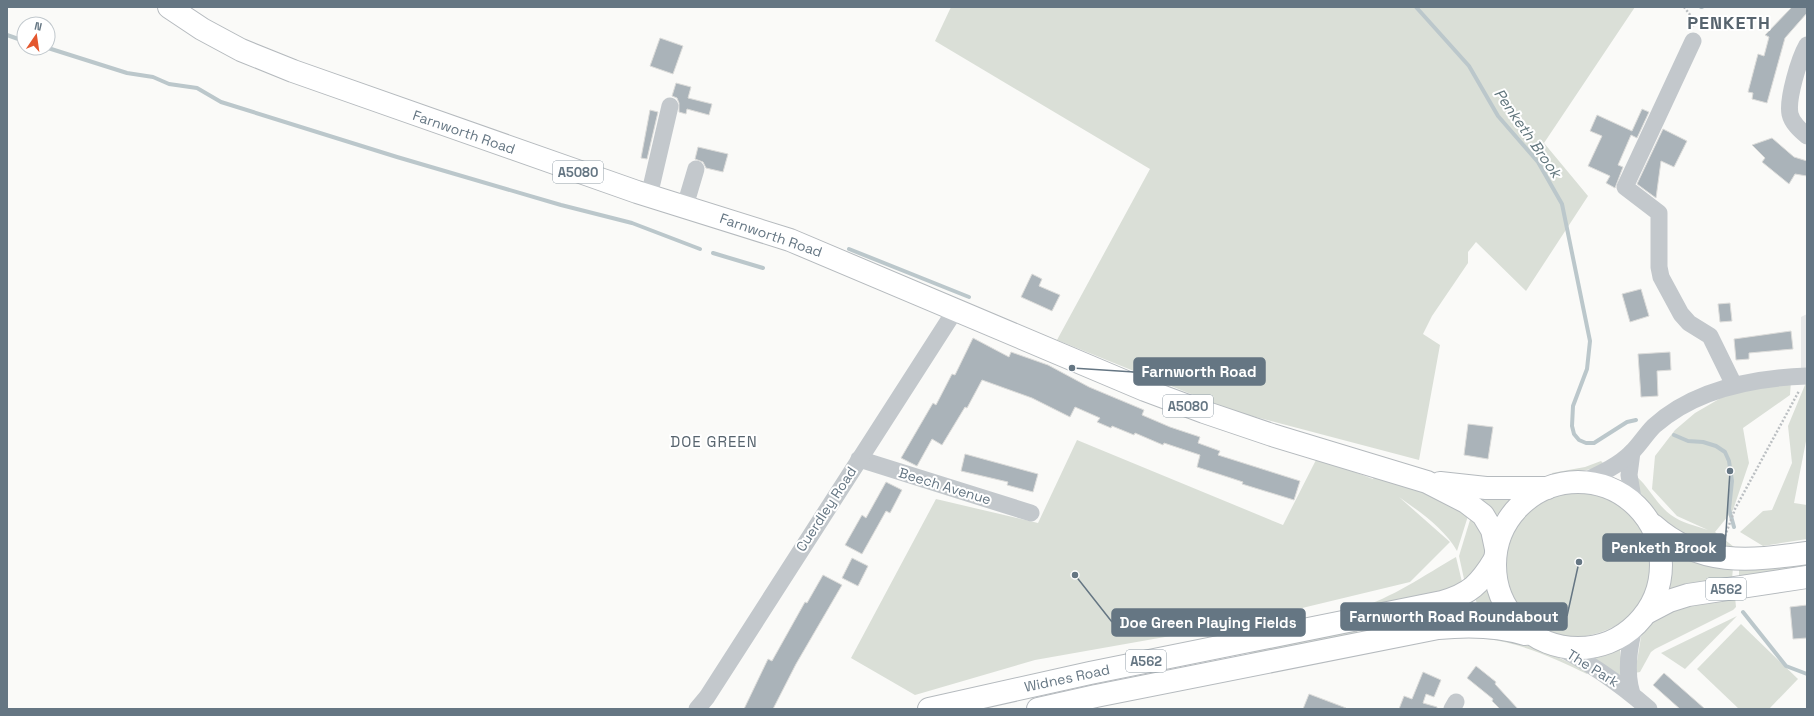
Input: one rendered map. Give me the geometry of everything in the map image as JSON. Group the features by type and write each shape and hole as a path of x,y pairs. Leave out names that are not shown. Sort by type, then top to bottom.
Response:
{"main road":[{"name":"Farnworth Road","path":"169,7 202,29 241,50 293,71 649,196 790,240 1145,390 1204,412 1427,482 1466,502 1484,515 1492,530 1495,554"},
{"name":"Farnworth Road","path":"1427,482 1486,488 1550,488"},
{"name":"A562","path":"1807,553 1762,559 1732,560 1690,550 1665,536 1650,523 1634,504 1612,489 1583,482 1563,484 1550,488 1530,498 1511,514 1499,536 1495,554 1497,590 1509,617 1519,627 1542,640 1571,646 1600,642 1624,633 1642,618 1670,601 1688,595 1807,577"},
{"name":"A562","path":"1642,618 1656,600 1663,575 1661,547 1650,523"},
{"name":"Widnes Road","path":"929,709 1075,676 1459,598 1479,583 1495,554"},
{"name":"Widnes Road","path":"1038,709 1104,694 1438,628 1461,626 1498,627 1542,640"}],"street":[{"path":"1693,41 1625,187 1659,213 1659,267 1661,277 1681,314 1689,323 1710,336 1734,385"},
{"path":"1807,45 1801,59 1790,106 1793,122 1807,136"},
{"path":"649,196 670,106"},
{"path":"685,206 696,169"},
{"name":"Cuerdley Road","path":"697,709 707,697 956,310"},
{"path":"1583,482 1618,464 1632,452 1653,427 1675,410 1707,395 1734,385 1787,377 1806,376"},
{"path":"1632,452 1629,475 1634,504"},
{"name":"Beech Avenue","path":"859,459 1031,513"},
{"name":"The Park","path":"1630,700 1628,656 1642,618"},
{"name":"The Park","path":"1542,640 1577,656 1630,700 1649,709"}],"path":[{"path":"1684,7 1692,16 1695,30 1693,41"},
{"path":"1725,536 1726,528 1735,509 1800,390 1806,376"}],"shaded area":[{"path":"951,7 1635,7 1544,143 1588,196 1526,291 1476,242 1468,252 1468,263 1432,316 1423,334 1440,345 1419,460 1233,411 1057,340 1150,169 935,41"},
{"path":"1807,314 1807,368 1801,368 1801,317"},
{"path":"1807,380 1807,436 1794,503 1807,505 1807,539 1763,546 1740,532 1763,511 1772,510 1792,463 1788,426"},
{"path":"1791,381 1790,395 1743,428 1749,463 1733,510 1715,532 1734,547 1709,548 1662,522 1639,493 1636,476 1661,506 1675,518 1708,530 1677,516 1652,489 1655,456 1675,430 1695,413 1738,388"},
{"path":"1077,440 1283,525 1317,458 1373,479 1375,474 1449,501 1468,516 1457,551 1452,543 1438,528 1399,497 1450,542 1410,582 1227,626 1035,660 915,695 851,658 936,499 1038,523"},
{"path":"1601,461 1604,464 1592,469 1553,476 1552,473 1585,467"},
{"path":"1585,492 1611,500 1631,514 1645,532 1653,553 1654,575 1647,596 1633,614 1609,629 1597,633 1577,637 1564,637 1531,625 1513,607 1504,583 1504,557 1512,532 1529,511 1553,497"},
{"path":"1484,496 1514,499 1499,514 1496,515 1481,503"},
{"path":"1473,515 1479,523 1483,533 1486,549 1485,554 1467,583 1464,579 1459,556 1470,520"},
{"path":"1674,552 1733,566 1732,581 1669,591"},
{"path":"1456,557 1463,586 1358,611 1357,608 1383,599"},
{"path":"1807,560 1807,570 1739,580 1739,566"},
{"path":"1486,586 1496,614 1492,615 1492,618 1483,618 1474,596"},
{"path":"1735,597 1736,607 1733,610 1655,649 1651,652 1640,672 1635,673 1642,631 1651,622 1677,605"},
{"path":"1471,598 1479,618 1363,634 1361,626"},
{"path":"1737,616 1685,669 1661,653"},
{"path":"1741,624 1798,679 1769,709 1739,709 1697,669"},
{"path":"1356,626 1358,635 1252,657 1250,648"},
{"path":"1488,634 1539,650 1588,672 1587,674 1551,657 1513,644 1487,639"},
{"path":"1617,647 1620,650 1623,676 1619,678 1588,654"}],"building":[{"path":"1792,7 1807,7 1807,13 1785,38 1767,103 1752,99 1753,93 1748,92 1758,54 1764,56 1769,37 1765,35"},
{"path":"660,38 683,46 673,74 650,66"},
{"path":"676,83 691,87 688,98 712,104 709,115 687,109 686,114 679,112 679,103 677,98 672,96"},
{"path":"1642,109 1649,112 1637,138 1631,135 1618,165 1623,167 1615,188 1606,183 1610,176 1588,166 1602,136 1590,131 1597,115 1632,131"},
{"path":"650,110 658,112 647,159 641,158"},
{"path":"1663,129 1687,141 1674,167 1661,161 1656,198 1637,184"},
{"path":"1772,138 1794,157 1807,161 1807,176 1795,174 1789,184 1762,162 1765,158 1752,145"},
{"path":"698,147 728,154 723,172 706,168 703,162 695,159"},
{"path":"1032,274 1042,279 1039,286 1060,295 1052,311 1021,297"},
{"path":"1641,289 1649,316 1630,322 1622,294"},
{"path":"1730,303 1732,321 1720,322 1718,304"},
{"path":"1791,331 1793,349 1749,353 1749,359 1736,360 1734,339"},
{"path":"973,338 1009,357 1011,352 1048,365 1089,387 1144,410 1142,415 1170,427 1200,437 1198,443 1220,451 1218,455 1300,481 1294,500 1242,484 1243,482 1197,467 1200,455 1164,443 1163,445 1135,433 1134,435 1112,426 1111,428 1097,422 1100,418 1075,407 1070,417 1032,398 982,380 967,408 965,407 942,445 932,439 917,466 901,458 933,403 936,405 952,374 955,375"},
{"path":"1670,352 1671,370 1657,371 1658,396 1641,397 1638,354"},
{"path":"1468,424 1493,427 1488,459 1464,455"},
{"path":"965,454 1038,474 1033,492 1007,485 1008,482 961,471"},
{"path":"886,482 902,490 890,513 886,511 862,554 845,545 862,515 866,518"},
{"path":"852,558 868,566 858,586 842,578"},
{"path":"823,575 842,585 796,664 773,709 744,709 768,659 772,661 805,602 807,603"},
{"path":"1807,605 1807,638 1793,639 1790,607"},
{"path":"1476,666 1496,682 1495,684 1518,709 1500,709 1492,701 1493,699 1467,678"},
{"path":"1423,672 1441,680 1434,697 1426,694 1423,703 1437,707 1437,709 1399,709 1404,696 1412,699"},
{"path":"1664,673 1705,709 1680,709 1653,685"},
{"path":"1309,694 1346,708 1346,709 1303,709"}],"waterway":[{"name":"Penketh Brook","path":"1416,7 1469,66 1498,116 1538,162 1562,204 1590,341 1587,369 1573,406 1572,426 1574,434 1579,440 1586,443 1594,443 1627,422 1636,420"},
{"path":"7,35 16,38"},
{"path":"56,51 127,73 153,77 169,84 197,88 221,102 397,157 561,205 632,223 700,249"},
{"path":"849,249 969,297"},
{"path":"713,253 763,268"},
{"name":"Penketh Brook","path":"1674,435 1688,441 1703,442 1716,446 1725,452 1729,461 1732,481 1729,509 1734,527"},
{"name":"Penketh Brook","path":"1743,612 1786,666 1807,674"}],"place":[{"name":"Farnworth Road","path":"1072,368"},
{"name":"Penketh Brook","path":"1730,471"},
{"name":"Farnworth Road Roundabout","path":"1579,562"},
{"name":"Doe Green Playing Fields","path":"1075,575"}],"district":[{"name":"PENKETH","path":"1729,22"},
{"name":"DOE GREEN","path":"714,441"}]}
